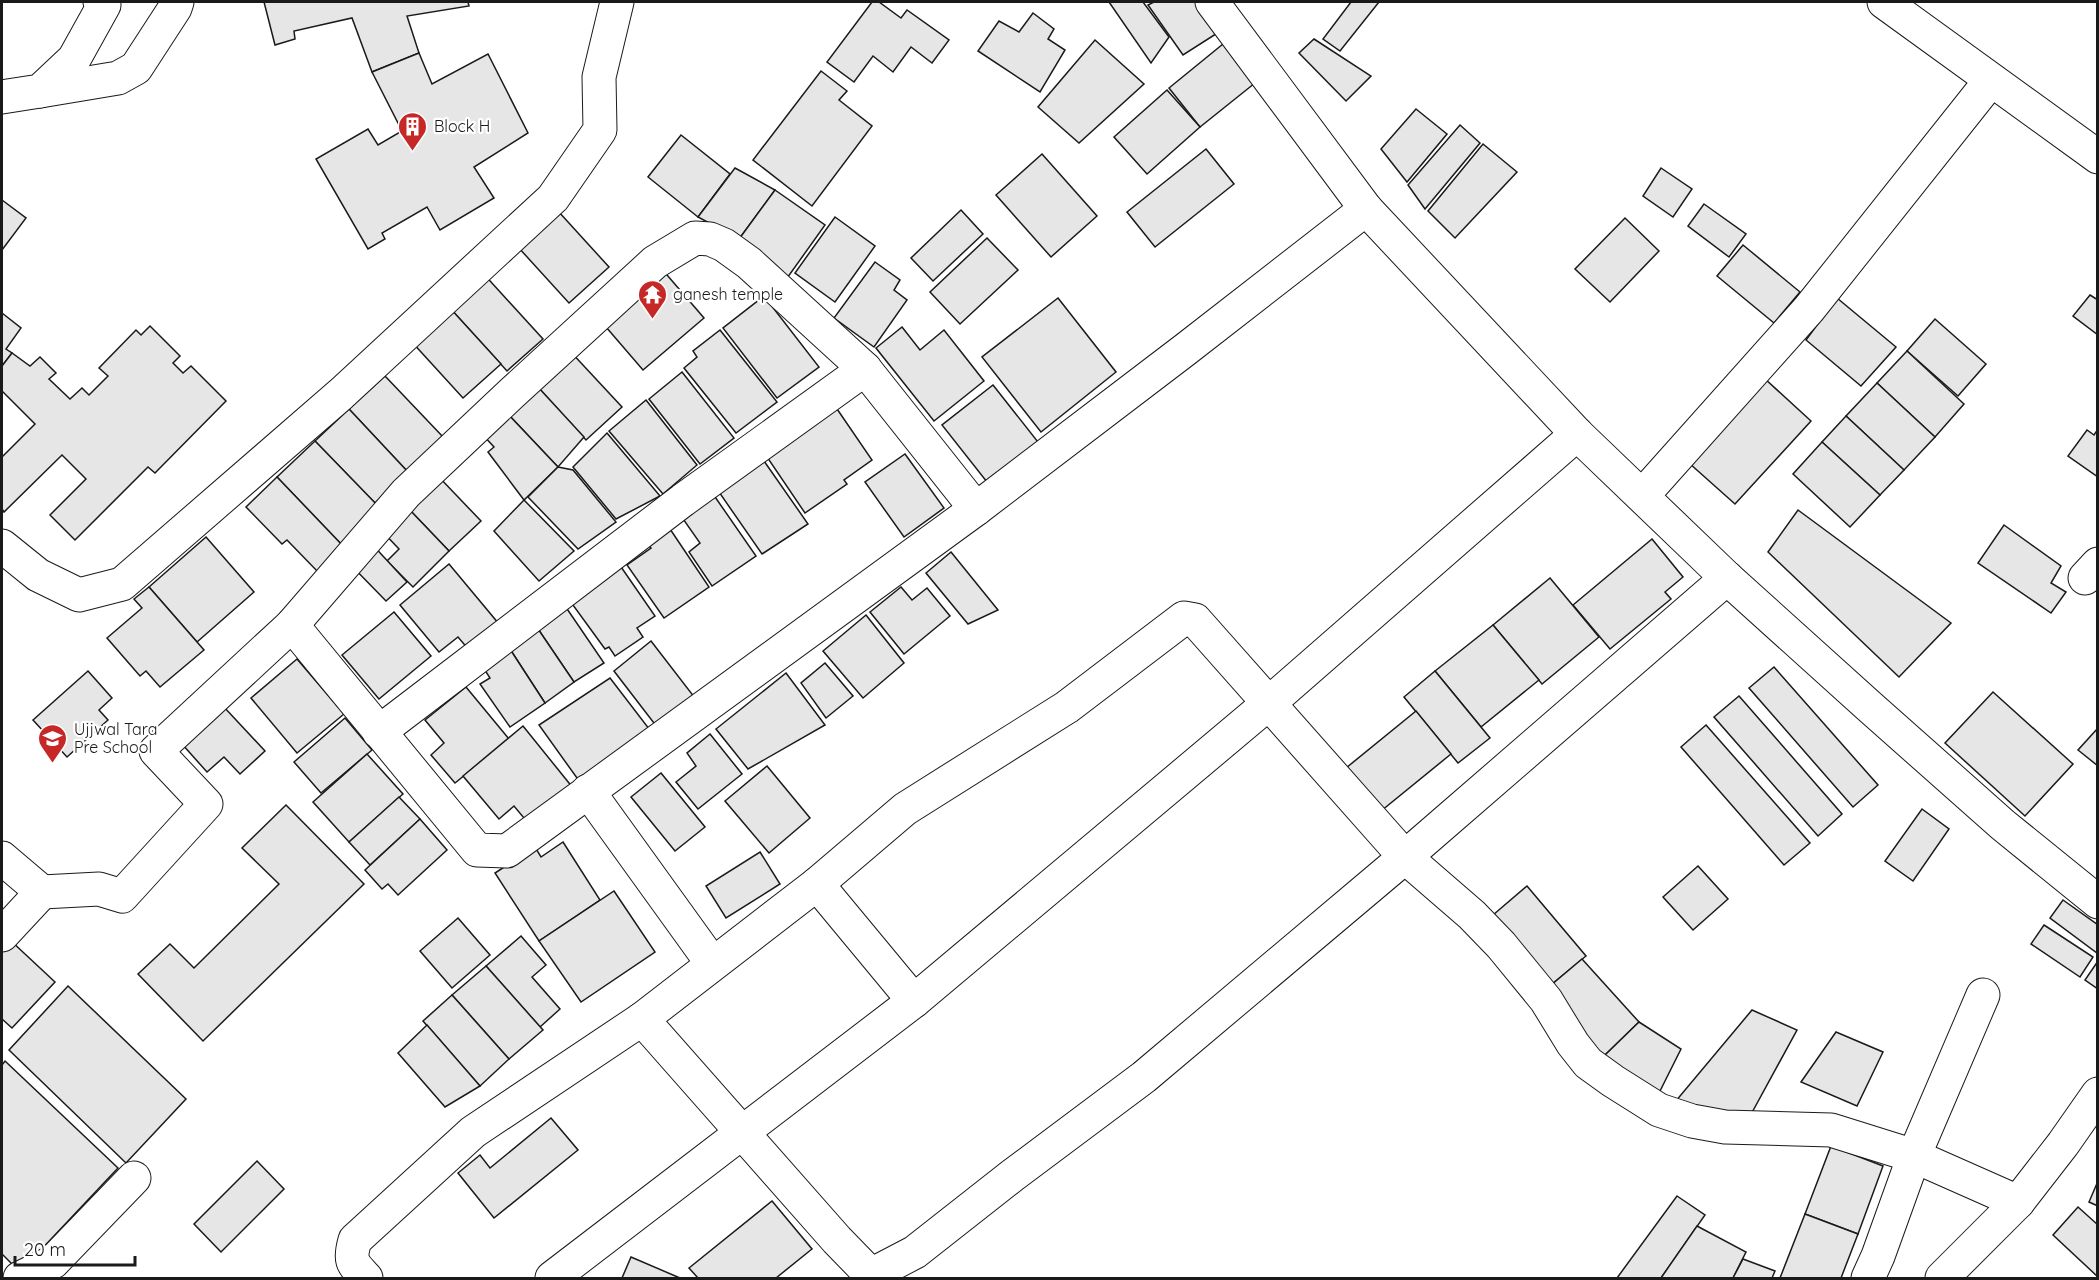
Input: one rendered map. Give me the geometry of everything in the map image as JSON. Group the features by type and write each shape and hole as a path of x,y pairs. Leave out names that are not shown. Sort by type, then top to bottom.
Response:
{"street":[{"path":"2,97 118,78 136,68 177,2"},
{"path":"2,546 38,575 79,595 122,584 341,394 553,198 600,130 599,77 617,2"},
{"path":"1212,2 1366,209 1578,434 1727,578 2003,825 2097,902"},
{"path":"1884,2 2097,158"},
{"path":"40,91 74,59 104,3"},
{"path":"1643,495 1809,309 1991,80"},
{"path":"292,625 477,850 507,852 975,509 1366,209"},
{"path":"2,858 42,892 99,889 122,896 206,804 156,751 292,625 414,485 655,262 695,238 710,239 724,244 749,263 865,369 975,509"},
{"path":"379,732 683,500 865,369"},
{"path":"552,1278 914,1001 1269,703 1578,434"},
{"path":"642,1018 869,1277 915,1252 1144,1077 1405,857 1727,578"},
{"path":"366,1278 354,1265 350,1256 355,1240 472,1132 642,1018 817,884 905,809 1067,707 1184,618 1195,620 1405,857 1472,915 1501,945 1546,1000 1573,1044 1588,1063 1613,1081 1659,1110 1692,1121 1725,1127 1831,1130 1914,1156 2018,1202"},
{"path":"588,791 712,963"},
{"path":"817,884 914,1001"},
{"path":"2,935 42,892"},
{"path":"1868,1278 1914,1156 1983,995"},
{"path":"1942,1278 2018,1202 2063,1144 2097,1094"},
{"path":"20,1278 52,1262 134,1178"}],"building":[{"path":"264,2 468,2 469,6 407,16 419,53 372,72 352,18 294,31 295,39 275,45"},
{"path":"872,2 879,2 901,18 907,10 949,40 932,63 911,47 893,72 873,56 854,82 827,62"},
{"path":"1109,2 1143,2 1169,37 1151,63"},
{"path":"1154,2 1196,2 1219,32 1183,55 1148,5"},
{"path":"1351,2 1379,2 1340,51 1323,39"},
{"path":"1033,13 1054,29 1048,39 1065,50 1040,92 978,51 999,21 1019,32"},
{"path":"1314,39 1371,76 1346,101 1299,53"},
{"path":"1095,40 1144,84 1079,143 1038,107"},
{"path":"1223,44 1255,83 1200,127 1169,88"},
{"name":"Block H","path":"419,53 432,84 488,54 528,133 474,167 494,198 440,230 427,207 382,233 385,239 368,249 316,159 368,129 378,145 402,131 372,72"},
{"path":"821,71 847,91 839,100 872,126 812,206 753,160"},
{"path":"1167,90 1200,127 1147,174 1114,137"},
{"path":"1416,109 1447,134 1407,182 1381,149"},
{"path":"1460,125 1480,143 1425,209 1408,185"},
{"path":"681,135 730,174 698,217 648,177"},
{"path":"1483,144 1517,172 1455,238 1428,211"},
{"path":"1206,149 1234,184 1155,247 1127,212"},
{"path":"1042,154 1097,216 1051,257 996,195"},
{"path":"735,168 775,190 739,239 698,217"},
{"path":"1661,168 1692,189 1673,217 1643,196"},
{"path":"775,190 825,225 785,281 734,246"},
{"path":"2,200 26,218 2,250"},
{"path":"1704,204 1746,234 1729,257 1688,226"},
{"path":"961,210 983,234 933,281 911,258"},
{"path":"558,211 609,267 569,303 518,247"},
{"path":"835,217 875,246 835,302 795,273"},
{"path":"1625,218 1659,251 1610,302 1575,269"},
{"path":"987,238 1018,270 960,324 930,292"},
{"path":"1743,245 1800,292 1774,323 1717,276"},
{"path":"875,262 900,280 894,290 907,300 874,347 834,318"},
{"name":"ganesh temple","path":"661,268 704,318 643,370 600,320"},
{"path":"481,271 543,339 507,371 449,307"},
{"path":"2090,295 2098,300 2098,335 2073,316"},
{"path":"764,296 819,367 777,398 723,328"},
{"path":"1058,298 1116,372 1041,432 982,357"},
{"path":"1837,298 1896,347 1861,386 1806,340"},
{"path":"449,307 501,364 463,398 411,341"},
{"path":"2,313 21,328 6,349 12,353 2,366"},
{"path":"1935,319 1986,364 1958,396 1907,351"},
{"path":"150,326 180,356 173,363 183,373 191,366 226,401 155,473 148,467 75,540 50,515 86,479 62,455 4,512 2,509 2,457 35,424 2,391 2,366 12,353 30,366 40,357 56,373 49,379 70,399 82,388 89,395 108,376 99,368 136,330 141,335"},
{"path":"902,327 920,350 944,330 984,381 934,421 876,348"},
{"path":"720,330 777,402 736,433 684,368 697,357 693,351"},
{"path":"569,350 622,407 586,440 537,386"},
{"path":"1907,351 1964,404 1935,437 1877,383"},
{"path":"682,372 734,438 700,464 649,399"},
{"path":"385,376 444,438 408,472 349,409"},
{"path":"1764,378 1811,421 1735,504 1689,463"},
{"path":"1877,383 1935,437 1904,470 1846,416"},
{"path":"993,385 1038,442 987,482 942,425"},
{"path":"537,386 584,437 558,467 507,413"},
{"path":"646,400 697,465 663,494 609,431"},
{"path":"835,406 872,460 844,480 847,484 805,513 765,454"},
{"path":"349,409 408,472 375,503 315,441"},
{"path":"507,413 558,467 524,500 488,452 494,447 483,435"},
{"path":"1846,416 1904,470 1880,495 1822,442"},
{"path":"2098,429 2098,477 2068,456 2087,430 2094,435"},
{"path":"607,433 660,496 616,519 573,467"},
{"path":"315,441 380,508 341,544 277,477"},
{"path":"1822,442 1880,495 1850,527 1793,474"},
{"path":"905,454 944,508 904,537 865,482"},
{"path":"764,461 808,524 762,554 719,492"},
{"path":"558,467 573,470 616,522 578,549 528,497"},
{"path":"437,475 481,521 449,551 406,506"},
{"path":"277,477 344,547 318,572 287,540 282,544 246,507"},
{"path":"713,494 756,556 712,586 689,552 700,543 681,516"},
{"path":"524,500 574,551 539,581 494,531"},
{"path":"406,506 449,551 413,587 387,561 399,549 381,530"},
{"path":"1798,510 1951,623 1899,677 1768,552"},
{"path":"2004,525 2061,566 2051,583 2066,592 2051,613 1978,563"},
{"path":"668,526 709,587 664,618 627,565 651,548 645,541"},
{"path":"206,537 254,592 197,642 149,587"},
{"path":"1652,539 1683,577 1665,592 1671,599 1610,649 1573,605"},
{"path":"369,541 407,582 386,601 347,561"},
{"path":"951,552 998,610 968,624 926,573"},
{"path":"449,564 499,624 469,650 458,637 439,652 400,605"},
{"path":"619,564 655,616 637,628 643,637 615,656 609,647 605,649 570,601"},
{"path":"1550,578 1599,637 1542,684 1493,625"},
{"path":"149,587 204,650 160,687 146,671 140,676 107,638 142,608 134,599"},
{"path":"901,587 912,600 927,588 950,616 904,654 870,612"},
{"path":"561,600 604,663 574,682 534,623"},
{"path":"394,612 431,656 379,699 342,655"},
{"path":"866,615 904,663 863,698 823,651"},
{"path":"534,623 574,682 545,703 508,646"},
{"path":"1493,625 1539,680 1481,727 1435,671"},
{"path":"651,641 695,698 657,727 614,671"},
{"path":"508,646 545,703 510,727 480,684 490,678 481,664"},
{"path":"297,659 344,714 297,753 251,698"},
{"path":"825,663 853,696 826,718 801,683"},
{"path":"1774,667 1878,785 1853,807 1749,688"},
{"path":"88,671 112,698 99,710 108,720 67,757 33,720"},
{"path":"1435,671 1490,738 1458,763 1404,697"},
{"path":"786,673 825,725 748,769 716,729"},
{"path":"610,678 653,734 582,785 539,725"},
{"path":"466,687 509,739 455,783 431,755 444,743 425,720"},
{"path":"1993,692 2073,764 2025,816 1945,743"},
{"path":"1739,696 1842,814 1818,836 1714,717"},
{"path":"223,706 265,751 240,774 224,757 207,772 182,744"},
{"path":"1416,711 1451,754 1381,811 1346,768"},
{"path":"345,718 372,750 321,793 294,762"},
{"path":"1706,725 1810,843 1784,865 1681,747"},
{"path":"523,726 573,788 529,824 514,806 499,819 463,776"},
{"path":"2098,728 2098,766 2078,750"},
{"path":"710,734 742,774 698,809 676,782 696,766 687,753"},
{"path":"367,754 403,794 349,842 313,802"},
{"path":"767,766 810,818 769,853 725,801"},
{"path":"661,773 705,827 675,851 631,797"},
{"path":"399,797 420,819 370,865 349,842"},
{"path":"286,805 364,884 203,1041 138,974 170,944 194,968 279,884 242,848"},
{"path":"1922,809 1949,829 1913,881 1885,861"},
{"path":"420,819 447,850 398,895 388,884 382,889 365,870"},
{"path":"563,842 600,900 539,941 495,873 535,847 541,857"},
{"path":"760,852 780,884 726,918 706,886"},
{"path":"1698,866 1728,899 1693,930 1663,897"},
{"path":"1527,886 1586,956 1552,984 1493,915"},
{"path":"614,891 655,952 581,1002 539,941"},
{"path":"2063,900 2098,925 2097,953 2050,918"},
{"path":"458,918 490,955 452,988 420,951"},
{"path":"2044,925 2093,957 2080,977 2031,944"},
{"path":"521,936 546,965 532,977 560,1009 540,1027 486,966"},
{"path":"10,940 55,982 12,1028 2,1019 2,949"},
{"path":"1582,959 1639,1022 1603,1057 1550,986"},
{"path":"2098,961 2098,989 2085,980"},
{"path":"486,966 543,1030 509,1059 452,995"},
{"path":"68,986 186,1099 126,1163 9,1050"},
{"path":"452,995 509,1059 480,1086 423,1021"},
{"path":"1752,1010 1797,1030 1749,1118 1675,1102"},
{"path":"1639,1022 1681,1049 1659,1093 1603,1057"},
{"path":"427,1025 480,1086 445,1107 398,1053"},
{"path":"1836,1032 1883,1052 1857,1106 1801,1082"},
{"path":"5,1061 118,1168 20,1272 2,1254 2,1065"},
{"path":"551,1118 578,1150 494,1218 458,1173 480,1155 490,1168"},
{"path":"1831,1146 1883,1166 1858,1234 1805,1214"},
{"path":"257,1161 284,1189 221,1252 194,1224"},
{"path":"2098,1181 2098,1206 2089,1202"},
{"path":"1677,1196 1705,1215 1661,1278 1617,1278"},
{"path":"772,1201 812,1249 776,1278 698,1278 689,1268"},
{"path":"2078,1207 2098,1225 2098,1277 2053,1235"},
{"path":"1805,1214 1858,1234 1841,1278 1780,1278"},
{"path":"1697,1226 1746,1252 1733,1278 1661,1278"},
{"path":"631,1257 680,1278 622,1278"},
{"path":"1743,1259 1775,1271 1772,1278 1733,1278"}],"place":[{"name":"Block H","path":"413,152"},
{"name":"ganesh temple","path":"652,320"},
{"name":"Ujjwal Tara Pre School","path":"53,764"}]}
